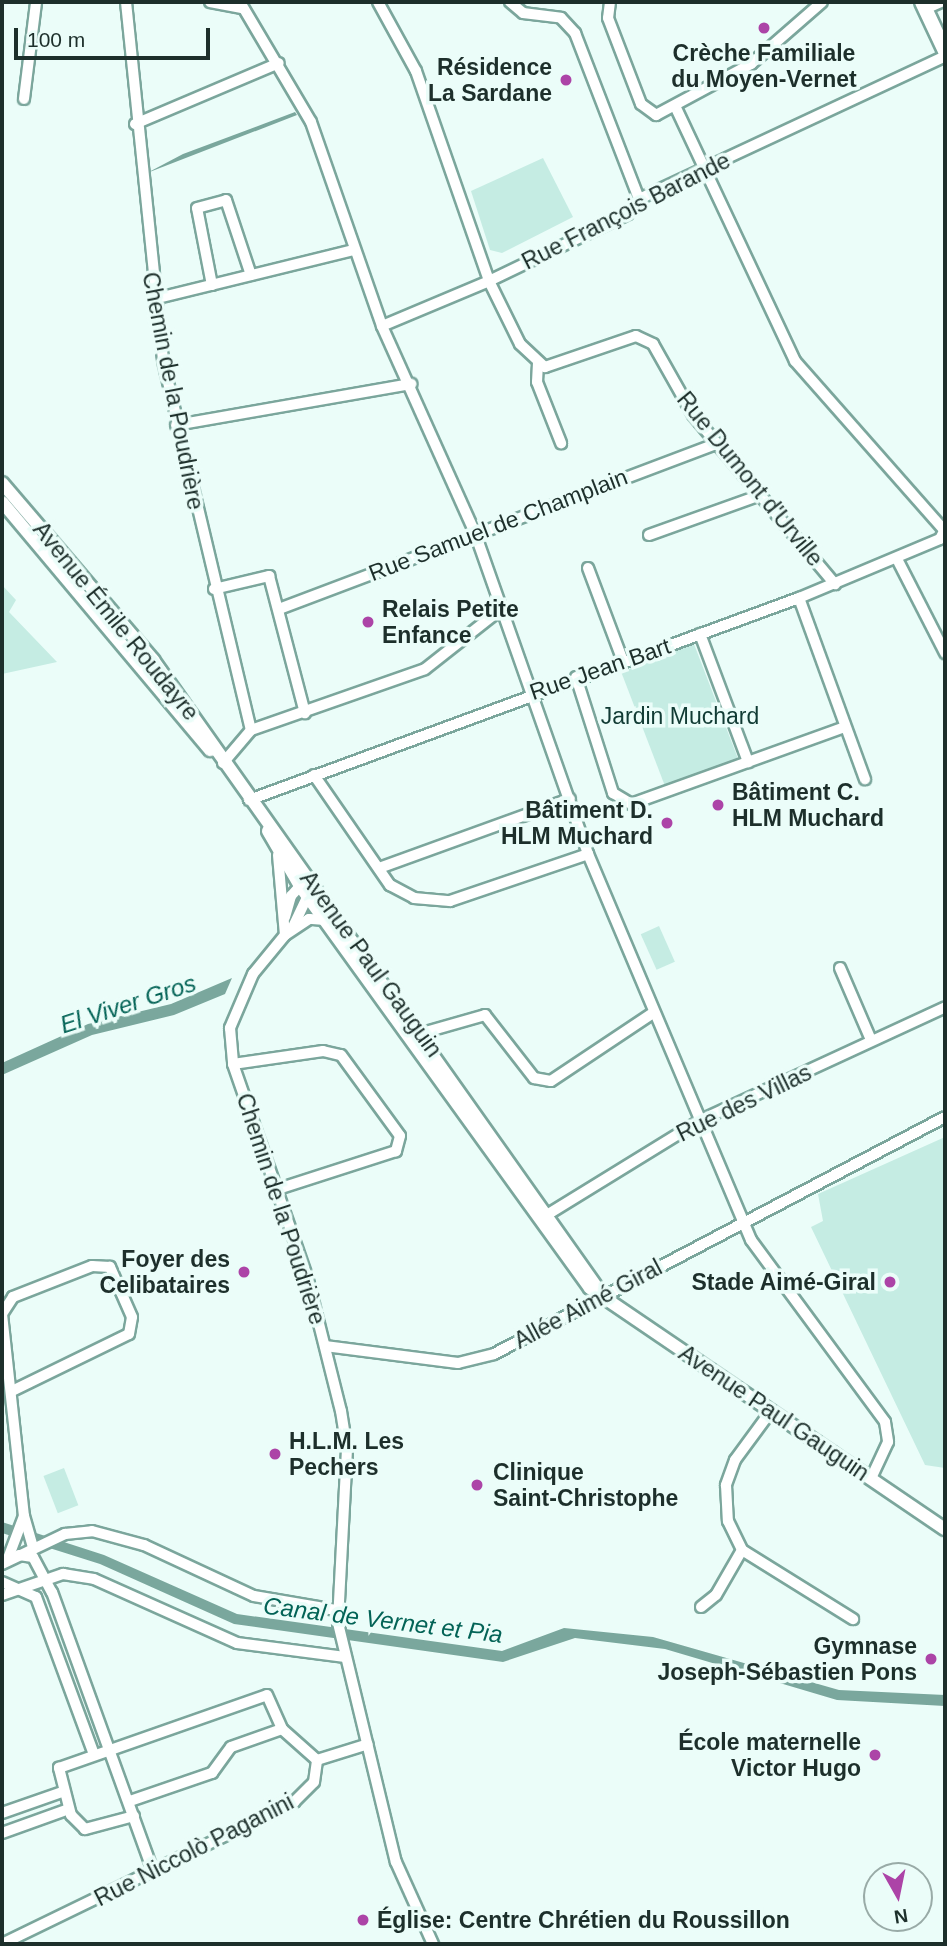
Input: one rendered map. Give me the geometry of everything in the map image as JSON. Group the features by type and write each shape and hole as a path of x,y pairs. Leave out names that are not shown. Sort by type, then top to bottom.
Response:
{"main road":[{"path":"924,5 945,53"}],"street":[{"path":"24,99 36,2"},
{"name":"Chemin de la Poudrière","path":"126,2 135,124 154,299 176,425 214,589 251,730"},
{"path":"210,2 240,5 279,63 311,122 382,326 411,384 475,533 588,854 653,1013 745,1223 885,1422 888,1442 871,1478"},
{"path":"378,2 416,71 489,281 520,344 538,363 537,382 561,443"},
{"path":"510,2 523,13 561,18 575,33 639,199"},
{"path":"610,2 608,18 641,104 649,114 663,114 751,64 822,2"},
{"path":"924,5 941,2"},
{"name":"Rue François Barande","path":"382,326 489,281 628,214 639,199 945,53"},
{"path":"135,124 279,63"},
{"path":"676,107 795,361 945,530"},
{"path":"212,285 197,208 226,200 251,275"},
{"path":"154,299 354,250"},
{"name":"Rue Dumont d'Urville","path":"538,363 559,366 636,336 646,338 685,403 835,584"},
{"path":"176,425 411,384"},
{"name":"Rue Samuel de Champlain","path":"279,609 718,443"},
{"name":"Avenue Émile Roudayre","path":"2,483 5,499 153,660 264,821"},
{"path":"649,535 761,495"},
{"name":"Rue Jean Bart","path":"249,800 531,693 799,598 940,539 945,530"},
{"path":"897,559 945,653"},
{"path":"588,568 623,661"},
{"path":"214,589 263,574 279,609 305,713"},
{"path":"799,598 865,779"},
{"path":"223,763 251,730 425,669 500,610"},
{"path":"700,634 748,762"},
{"path":"576,677 620,800 636,804 845,727"},
{"path":"314,775 397,890 438,903 588,854"},
{"path":"379,868 570,799"},
{"name":"Avenue Paul Gauguin","path":"264,821 278,855 329,918 390,1011 590,1288 945,1529"},
{"name":"Avenue Paul Gauguin","path":"264,821 306,887 550,1213 603,1296"},
{"path":"278,855 288,932 309,919 329,918"},
{"path":"285,917 306,887"},
{"name":"Chemin de la Poudrière","path":"306,887 288,932 238,1003 230,1028 233,1064 278,1189 325,1346 347,1449 336,1610 338,1623 396,1862 433,1944"},
{"path":"840,968 871,1040"},
{"name":"Rue des Villas","path":"550,1213 701,1119 945,1007"},
{"name":"Avenue Paul Gauguin","path":"390,1011 418,1034 425,1058"},
{"path":"418,1034 485,1015 534,1078 551,1081 653,1013"},
{"path":"233,1064 323,1051 341,1055 401,1144 278,1189"},
{"name":"Allée Aimé Giral","path":"325,1346 477,1360 945,1117"},
{"path":"12,1391 129,1334 132,1317 110,1267 92,1266 8,1301 2,1314 24,1516 33,1548"},
{"path":"771,1411 736,1460 726,1485 728,1521 742,1550 853,1619"},
{"path":"3,1563 24,1516"},
{"path":"3,1563 65,1534 118,1536 254,1596 336,1610"},
{"path":"701,1607 722,1588 742,1550"},
{"path":"19,1555 33,1557 110,1747 152,1868"},
{"path":"2,1595 41,1579 63,1574 94,1579 237,1643 345,1657"},
{"path":"2,1581 36,1597 93,1752"},
{"path":"134,1816 85,1829 69,1809 62,1791 59,1771 93,1752 260,1696 272,1702 282,1729 317,1760 368,1744"},
{"path":"130,1801 212,1773 231,1747 282,1729"},
{"name":"Rue Niccolò Paganini","path":"2,1944 46,1927 152,1868 294,1802 314,1782 317,1760"},
{"path":"2,1813 62,1791"},
{"path":"2,1833 69,1809"}],"green space":[{"path":"543,158 573,217 502,253 490,250 471,191"},
{"path":"2,585 16,600 9,612 57,662 2,674"},
{"name":"Jardin Muchard","path":"694,644 738,759 665,787 621,672"},
{"path":"659,926 675,962 657,970 641,934"},
{"name":"Stade Aimé-Giral","path":"945,1137 945,1468 925,1465 811,1227 823,1221 818,1194"},
{"path":"64,1468 78,1505 58,1513 43,1476"}],"shaded area":[{"path":"295,112 297,115 147,173 183,154"},
{"path":"232,978 225,994 174,1015 92,1035 2,1075 2,1063 88,1024 171,1004"},
{"path":"2,1522 104,1555 237,1614 502,1651 564,1628 653,1637 839,1690 945,1695 945,1706 837,1700 665,1649 575,1638 503,1662 234,1624 100,1564 2,1533"}],"place":[{"name":"Crèche Familiale du Moyen-Vernet","path":"764,28"},
{"name":"Résidence La Sardane","path":"566,80"},
{"name":"Relais Petite Enfance","path":"368,622"},
{"name":"Bâtiment C. HLM Muchard","path":"718,805"},
{"name":"Bâtiment D. HLM Muchard","path":"667,823"},
{"name":"Foyer des Celibataires","path":"244,1272"},
{"name":"Stade Aimé-Giral","path":"890,1282"},
{"name":"H.L.M. Les Pechers","path":"275,1454"},
{"name":"Clinique Saint-Christophe","path":"477,1485"},
{"name":"Gymnase Joseph-Sébastien Pons","path":"931,1659"},
{"name":"École maternelle Victor Hugo","path":"875,1755"},
{"name":"Église: Centre Chrétien du Roussillon","path":"363,1920"}],"water label":[{"name":"El Viver Gros","path":"128,1004"},
{"name":"Canal de Vernet et Pia","path":"383,1620"}]}
